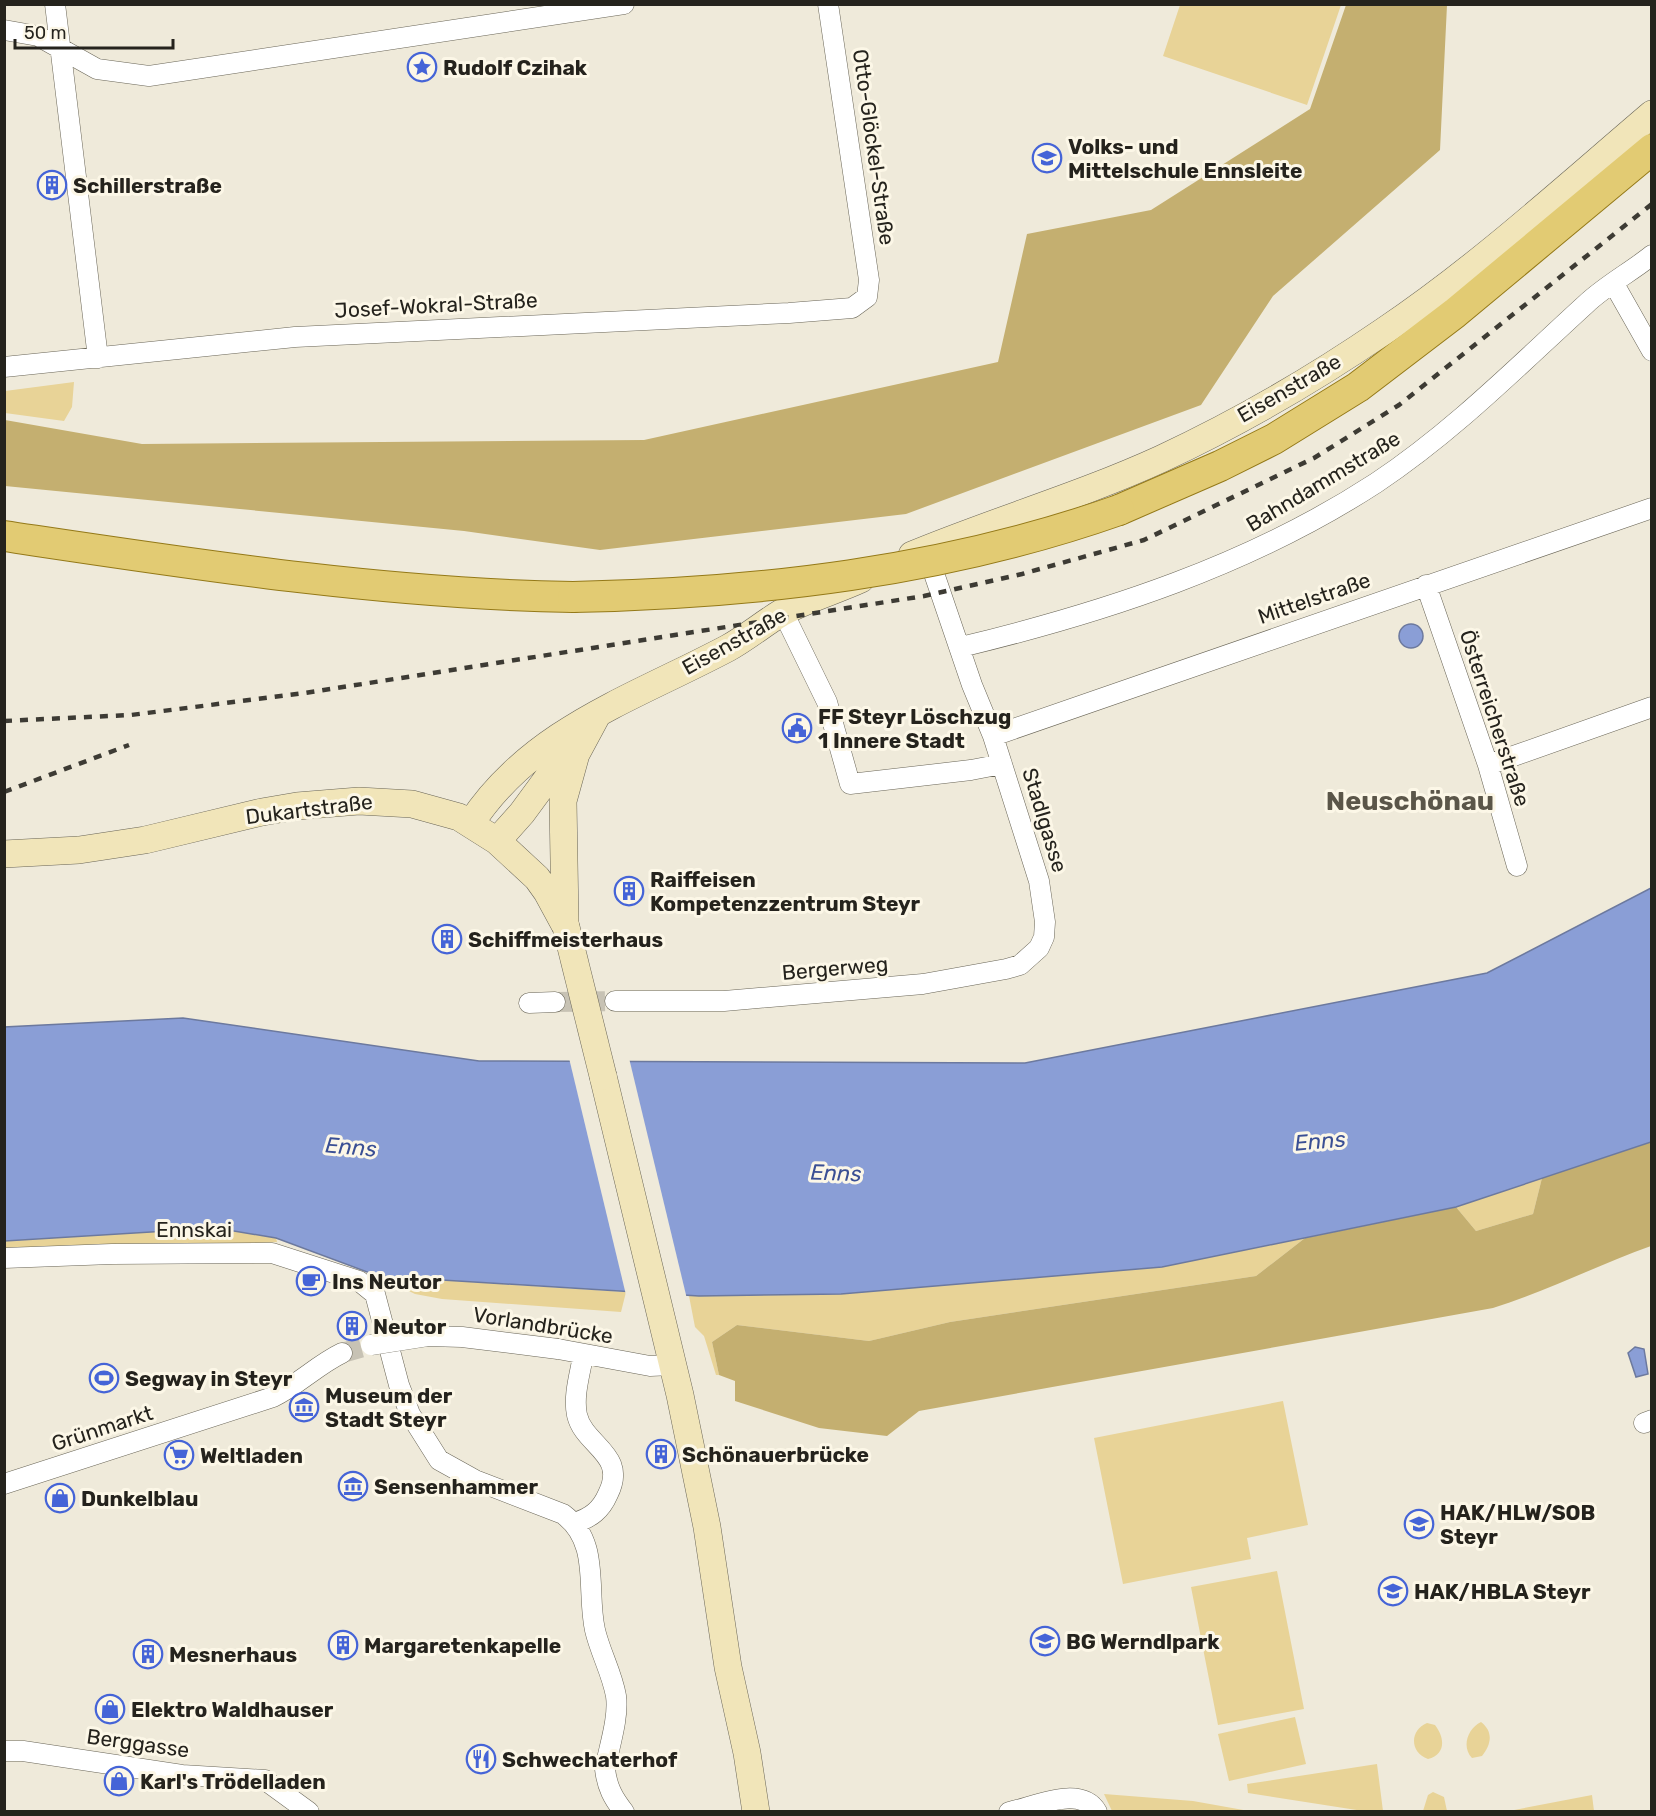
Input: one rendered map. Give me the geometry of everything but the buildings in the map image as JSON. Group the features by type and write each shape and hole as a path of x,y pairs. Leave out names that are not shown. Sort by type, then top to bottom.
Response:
{"main road":[{"name":"Eisenstraße","path":"4,536 402,587 471,594 573,597 711,592 899,568 1014,543 1119,510 1171,489 1265,443 1358,387 1455,313 1652,149"}],"street":[{"path":"55,4 98,358"},
{"path":"4,30 38,36 97,69 149,76 496,14 624,4"},
{"name":"Otto-Glöckel-Straße","path":"828,4 869,280 867,297"},
{"name":"Eisenstraße","path":"471,823 494,792 544,745 632,694 730,647 783,612 926,550 1094,489 1163,458 1285,393 1385,330 1432,296 1652,114"},
{"name":"Bahndammstraße","path":"961,647 1056,623 1156,590 1258,548 1332,509 1376,483 1459,422 1534,355 1588,302 1652,255"},
{"path":"1614,284 1652,351"},
{"name":"Josef-Wokral-Straße","path":"4,367 295,337 789,314 852,308 867,297"},
{"name":"Mittelstraße","path":"993,736 1652,508"},
{"name":"Stadlgasse","path":"926,550 961,647 972,685 993,736 1039,881 1044,911 1044,937"},
{"name":"Österreicherstraße","path":"1426,585 1488,765 1517,866"},
{"path":"783,612 827,702 850,784 924,777 1002,764"},
{"path":"1488,765 1652,707"},
{"path":"597,715 576,754 563,801 566,927 672,1365 707,1527 728,1667 755,1809"},
{"name":"Eisenstraße","path":"496,841 522,813 597,715"},
{"name":"Dukartstraße","path":"4,854 79,850 145,840 262,812 359,801 412,804 436,809 471,823 496,841 537,878 566,927"},
{"name":"Bergerweg","path":"615,1001 724,1001 923,984 975,976 1020,965 1039,948 1044,937"},
{"path":"528,1003 555,1002"},
{"name":"Ennskai","path":"4,1258 112,1254 272,1253 359,1281 375,1294 406,1405 426,1442 439,1460 454,1470 532,1501 574,1523"},
{"name":"Vorlandbrücke","path":"370,1345 428,1336 462,1337 650,1366 672,1365"},
{"name":"Grünmarkt","path":"4,1484 273,1397 291,1388 326,1361 342,1353"},
{"path":"584,1356 575,1403 577,1417 610,1460 614,1475 611,1488 598,1510 574,1523 581,1533 590,1557 591,1610 600,1650 616,1698 605,1769 606,1780 608,1789 624,1812"},
{"name":"Berggasse","path":"4,1751 23,1751 203,1777 265,1780 309,1812"},
{"path":"1009,1812 1071,1797 1083,1799 1093,1805 1097,1812"}],"shaded area":[{"path":"1180,5 1341,5 1307,105 1163,56"},
{"path":"1346,5 1447,5 1440,150 1273,296 1201,405 906,514 600,550 464,531 5,486 5,420 142,444 644,440 998,362 1027,234 1151,210 1310,109"},
{"path":"74,382 72,407 64,421 5,413 5,391"},
{"path":"1651,1142 1651,1246 1493,1308 919,1411 887,1436 819,1428 735,1401 735,1381 719,1375 712,1342 737,1325 869,1341 950,1322 1256,1276 1305,1238 1456,1207 1476,1231 1533,1214 1542,1178"},
{"path":"1542,1178 1533,1214 1476,1231 1456,1207"},
{"path":"216,1228 276,1238 277,1242 5,1253 4,1241"},
{"path":"1305,1238 1256,1276 950,1322 869,1341 737,1325 712,1342 719,1375 716,1375 704,1336 695,1327 689,1296 841,1294 1162,1267"},
{"path":"378,1276 626,1292 621,1312 442,1299 415,1294"},
{"path":"1283,1401 1308,1525 1247,1538 1251,1559 1123,1584 1094,1438"},
{"path":"1277,1571 1304,1709 1218,1725 1191,1587"},
{"path":"1295,1717 1306,1764 1229,1781 1218,1734"},
{"path":"1481,1722 1488,1730 1489,1743 1482,1756 1472,1758 1467,1749 1468,1738 1476,1725"},
{"path":"1427,1723 1435,1725 1442,1740 1441,1749 1434,1757 1428,1759 1417,1751 1414,1741 1417,1731"},
{"path":"1377,1764 1383,1811 1363,1811 1248,1793 1247,1784"},
{"path":"1433,1792 1444,1797 1447,1811 1423,1811 1428,1795"},
{"path":"1104,1794 1193,1801 1249,1811 1112,1811"},
{"path":"1592,1795 1594,1811 1509,1811"}],"water":[{"path":"1411,624 1420,627 1423,636 1420,645 1411,648 1402,645 1399,636 1402,627"},
{"name":"Enns","path":"1651,888 1651,1142 1456,1207 1162,1267 841,1294 699,1296 378,1276 276,1238 216,1228 5,1241 4,1027 183,1018 479,1061 1025,1063 1487,973"},
{"path":"1635,1347 1644,1349 1648,1374 1636,1377 1628,1353"}],"pier":[{"path":"569,1058 629,1058 687,1299 626,1295"}],"tunnel":[{"path":"555,1002 615,1001"},
{"path":"342,1353 371,1345"}],"railway":[{"path":"4,721 131,715 305,693 924,596 1022,574 1144,540 1314,458 1399,405 1652,204"},
{"path":"4,792 129,745"}],"place":[{"name":"Rudolf Czihak","path":"422,67"},
{"name":"Volks- und Mittelschule Ennsleite","path":"1047,158"},
{"name":"Schillerstraße","path":"52,185"},
{"name":"FF Steyr Löschzug 1 Innere Stadt","path":"797,728"},
{"name":"Raiffeisen Kompetenzzentrum Steyr","path":"629,891"},
{"name":"Schiffmeisterhaus","path":"447,939"},
{"name":"Ins Neutor","path":"311,1281"},
{"name":"Neutor","path":"352,1326"},
{"name":"Segway in Steyr","path":"104,1378"},
{"name":"Museum der Stadt Steyr","path":"304,1407"},
{"name":"Schönauerbrücke","path":"661,1454"},
{"name":"Weltladen","path":"179,1455"},
{"name":"Sensenhammer","path":"353,1486"},
{"name":"Dunkelblau","path":"60,1498"},
{"name":"HAK/HLW/SOB Steyr","path":"1419,1524"},
{"name":"HAK/HBLA Steyr","path":"1393,1591"},
{"name":"BG Werndlpark","path":"1045,1641"},
{"name":"Margaretenkapelle","path":"343,1645"},
{"name":"Mesnerhaus","path":"148,1654"},
{"name":"Elektro Waldhauser","path":"110,1709"},
{"name":"Schwechaterhof","path":"481,1759"},
{"name":"Karl's Trödelladen","path":"119,1781"}],"district":[{"name":"Neuschönau","path":"1410,801"}]}
